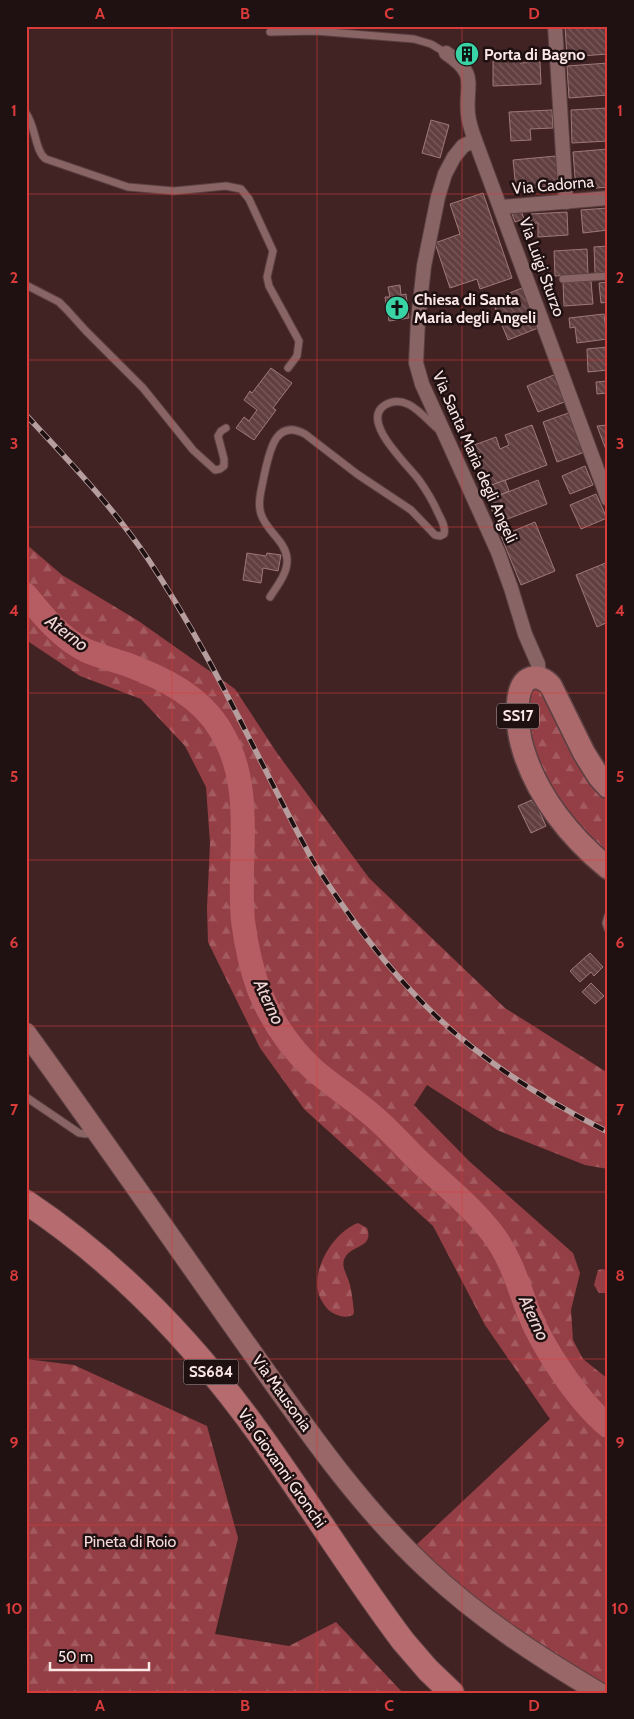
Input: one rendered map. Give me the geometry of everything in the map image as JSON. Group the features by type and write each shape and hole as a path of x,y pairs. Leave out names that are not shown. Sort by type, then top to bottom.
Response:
{"highway":[{"name":"Via Giovanni Gronchi","path":"26,1202 114,1269 150,1303 185,1341 246,1417 393,1628 419,1660 452,1693"}],"main road":[{"name":"SS17","path":"608,787 588,759 553,688 546,681 539,678 532,678 526,681 520,692 518,728 523,750 540,789 560,820 583,846 608,868"},
{"name":"Via Mausonia","path":"26,1033 272,1379 341,1472 388,1528 426,1568 478,1612 567,1673 600,1693"}],"street":[{"path":"555,26 566,202"},
{"name":"Via Luigi Sturzo","path":"446,53 459,62 467,74 469,88 468,115 475,140 608,499"},
{"name":"Via Santa Maria degli Angeli","path":"475,140 459,150 449,164 438,197 420,296 416,362 420,378 498,552 525,634 538,664 539,678"},
{"name":"Via Cadorna","path":"501,207 608,198"}],"lane":[{"path":"270,32 315,31 414,39 431,44 446,53"},
{"path":"26,113 35,131 39,152 46,159 128,186 174,191 233,186 245,192 273,251 267,277 269,286 299,341 297,356 288,368"},
{"path":"563,279 608,276"},
{"path":"26,285 59,302 68,310 86,331 143,388 193,450 215,470 220,470 224,466 218,436 226,428"},
{"path":"270,597 284,574 287,562 285,551 265,523 260,508 267,463 272,444 277,437 290,430 300,431 305,434 357,474 411,510 435,534 440,536 444,534 445,528 436,508 419,480 385,440 379,426 378,416 385,405 404,402 444,433"},
{"path":"608,916 606,922 608,929"},
{"path":"26,1097 79,1133 86,1134 96,1130"}],"green space":[{"path":"26,544 62,575 137,620 235,689 277,753 369,878 505,1008 608,1073 608,1169 585,1165 497,1130 427,1085 414,1105 469,1161 573,1253 580,1273 571,1310 573,1340 583,1359 608,1379 608,1687 542,1647 479,1603 414,1547 550,1419 485,1325 433,1226 304,1109 260,1048 208,942 207,908 210,843 206,787 185,746 141,699 80,676 26,640"},
{"path":"534,688 540,689 608,796 608,855 596,845 560,803 539,767 527,726 530,690"},
{"path":"358,1223 367,1228 368,1239 362,1245 349,1252 343,1263 350,1285 354,1312 353,1315 344,1317 333,1313 325,1307 318,1293 317,1281 319,1269 331,1246 348,1228"},
{"path":"598,1270 608,1271 608,1293 599,1293 594,1285"},
{"name":"Pineta di Roio","path":"26,1359 74,1365 207,1426 238,1538 215,1634 289,1646 336,1622 403,1693 26,1693"}],"building":[{"path":"565,26 608,26 608,54 567,57"},
{"name":"Porta di Bagno","path":"466,46 473,58 467,61 461,49"},
{"path":"520,60 520,63 540,62 541,84 493,86 493,61"},
{"path":"608,63 608,95 569,98 567,66"},
{"path":"608,108 608,141 572,143 571,110"},
{"path":"552,110 553,128 530,129 531,140 511,141 509,112"},
{"path":"431,120 449,125 440,158 422,153"},
{"path":"608,149 608,187 576,190 573,152"},
{"path":"556,156 559,185 516,189 513,160"},
{"path":"483,193 512,278 480,289 477,279 450,288 435,243 460,234 450,204"},
{"path":"608,208 608,230 583,233 581,210"},
{"path":"521,210 524,219 515,222 511,211"},
{"path":"567,212 568,235 538,237 538,223 531,223 531,214"},
{"path":"608,246 608,272 595,273 594,247"},
{"path":"587,249 588,274 555,276 554,251"},
{"path":"591,281 593,304 564,306 563,283"},
{"path":"608,282 608,302 601,303 599,283"},
{"name":"Chiesa di Santa Maria degli Angeli","path":"400,285 401,295 406,294 409,318 389,321 385,297 390,297 388,287"},
{"path":"522,288 538,328 508,340 492,300"},
{"path":"604,314 607,339 577,343 575,327 570,328 569,318"},
{"path":"608,347 608,370 588,372 587,349"},
{"path":"271,368 292,383 273,408 276,410 254,440 236,428 244,417 249,421 257,410 244,400 250,391 252,393"},
{"path":"556,374 567,401 538,412 527,386"},
{"path":"608,381 607,407 606,393 597,394 596,382"},
{"path":"571,412 585,452 557,462 543,422"},
{"path":"532,425 547,465 484,488 469,447 496,437 500,449 509,445 505,435"},
{"path":"608,425 608,455 597,426"},
{"path":"585,466 593,485 570,494 562,476"},
{"path":"505,480 509,491 488,500 484,488"},
{"path":"538,480 547,504 497,523 488,500"},
{"path":"596,494 607,518 581,529 570,505"},
{"path":"535,522 555,571 521,585 501,536"},
{"path":"247,553 266,556 267,553 281,555 278,571 263,568 261,583 243,580"},
{"path":"608,562 608,622 597,627 576,575"},
{"path":"534,799 546,826 531,833 518,806"},
{"path":"590,953 603,967 594,976 591,972 580,982 570,971"},
{"path":"591,983 604,996 595,1004 582,992"}],"waterway":[{"name":"Aterno","path":"26,595 53,626 76,645 95,654 140,669 167,682 192,698 213,719 232,753 238,776 243,824 243,921 254,973 269,1012 289,1042 305,1061 380,1122 468,1206 484,1224 498,1242 509,1261 528,1311 542,1341 573,1388 608,1426"}],"railway":[{"path":"26,415 105,503 148,559 214,670 313,861 347,912 385,961 427,1007 473,1048 505,1072 538,1093 608,1132"}],"place":[{"name":"Porta di Bagno","path":"467,54"},
{"name":"Chiesa di Santa Maria degli Angeli","path":"397,308"}]}
